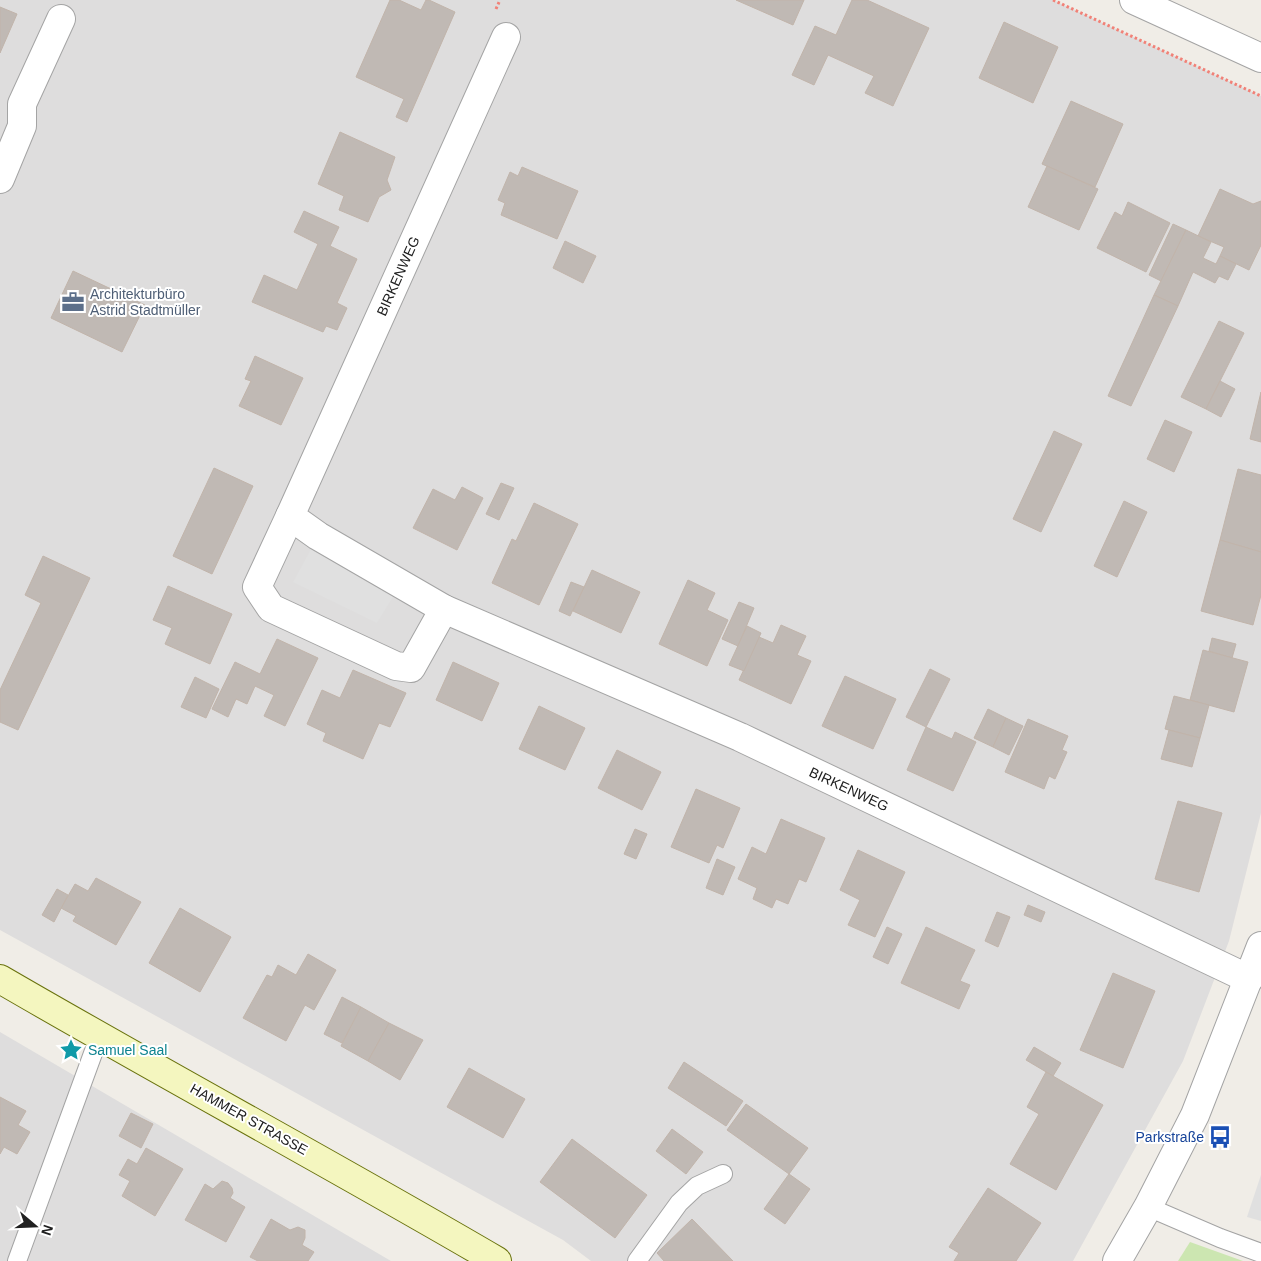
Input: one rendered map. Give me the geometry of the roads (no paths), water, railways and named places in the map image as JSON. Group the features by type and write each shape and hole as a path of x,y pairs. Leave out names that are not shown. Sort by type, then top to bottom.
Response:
{"main road":[{"name":"HAMMER STRASSE","path":"0,979 357,1179 497,1261"}],"street":[{"path":"1134,0 1261,58"},
{"path":"0,179 22,126 22,104 60,19"},
{"name":"BIRKENWEG","path":"444,609 411,668 396,666 272,608 257,588 506,37"},
{"name":"BIRKENWEG","path":"290,516 318,536 444,609 740,737 1249,979"},
{"path":"1117,1261 1148,1207 1195,1115 1261,946"}],"lane":[{"path":"17,1261 99,1036"},
{"path":"637,1261 679,1203 697,1186 724,1174"},
{"path":"1148,1207 1220,1238 1261,1253"}],"place":[{"name":"Architekturbüro Astrid Stadtmüller","path":"73,302"},
{"name":"Samuel Saal","path":"71,1050"},
{"name":"Parkstraße","path":"1220,1137"}]}
